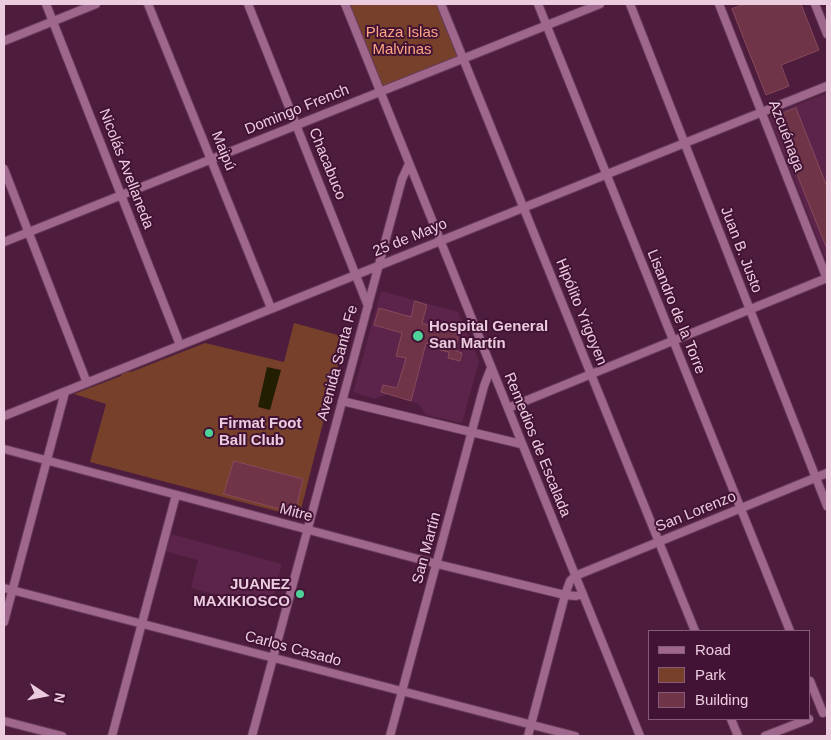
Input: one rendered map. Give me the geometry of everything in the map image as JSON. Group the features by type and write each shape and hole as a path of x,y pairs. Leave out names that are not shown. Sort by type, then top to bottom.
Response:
{"street":[{"name":"Nicolás Avellaneda","path":"46,4 180,345"},
{"path":"4,41 96,4"},
{"name":"Maipú","path":"148,4 271,308"},
{"name":"Chacabuco","path":"248,4 368,306"},
{"path":"345,4 409,164"},
{"name":"Hipólito Yrigoyen","path":"441,4 695,630"},
{"name":"Lisandro de la Torre","path":"538,4 790,630"},
{"name":"Domingo French","path":"4,242 600,4"},
{"name":"Juan B. Justo","path":"630,4 827,506"},
{"name":"Azcuénaga","path":"719,4 827,278"},
{"path":"815,4 827,34"},
{"name":"25 de Mayo","path":"4,416 827,86"},
{"name":"Remedios de Escalada","path":"409,164 640,736"},
{"name":"Avenida Santa Fe","path":"252,736 402,179 409,164"},
{"path":"4,169 87,383"},
{"path":"508,408 827,278"},
{"name":"San Martín","path":"390,736 484,386 491,368"},
{"path":"4,622 65,392"},
{"path":"342,401 521,444"},
{"name":"Mitre","path":"4,448 437,564 565,595 576,596 583,594"},
{"name":"San Lorenzo","path":"576,576 827,474"},
{"path":"112,736 176,495"},
{"path":"528,736 565,595 570,581 576,576"},
{"name":"Carlos Casado","path":"4,588 575,736"},
{"path":"811,683 825,712 811,717"},
{"path":"731,720 738,736"},
{"path":"765,736 804,720"},
{"path":"4,721 62,736"}],"shaded area":[{"path":"827,93 827,262 769,116"},
{"name":"Hospital General San Martín","path":"381,291 458,312 479,361 462,423 426,415 419,404 388,394 375,399 353,392"},
{"path":"267,367 281,370 270,410 258,407"},
{"path":"170,534 282,564 270,608 191,588 198,560 164,551"}],"green space":[{"name":"Plaza Islas Malvinas","path":"345,4 441,4 463,58 380,91"},
{"name":"Firmat Foot Ball Club","path":"294,323 345,337 299,517 90,462 106,404 74,394 121,376 123,370 131,372 205,343 284,362"}],"building":[{"path":"746,4 801,4 819,50 781,65 789,86 766,95 732,9"},
{"path":"796,108 827,187 827,249 774,117"},
{"path":"415,301 427,305 422,323 441,329 442,325 455,329 458,339 456,351 462,353 460,361 448,358 449,352 440,350 441,347 426,343 411,401 381,392 383,385 397,388 406,358 396,356 402,333 374,325 379,308 411,317"},
{"path":"234,461 303,479 295,513 224,494"}],"place":[{"name":"Hospital General San Martín","path":"418,336"},
{"name":"Firmat Foot Ball Club","path":"209,433"},
{"name":"JUANEZ MAXIKIOSCO","path":"300,594"}]}
